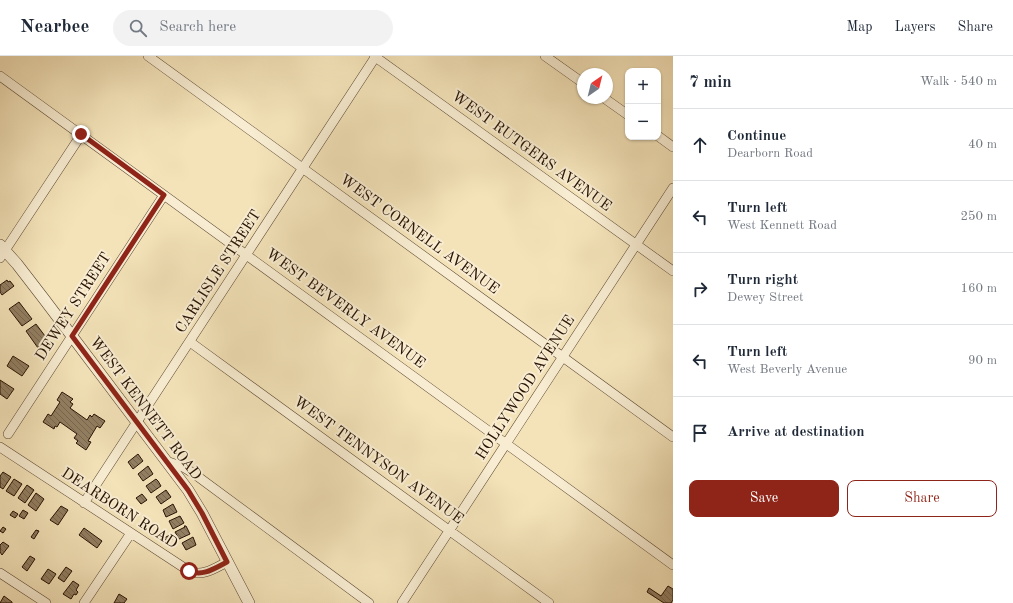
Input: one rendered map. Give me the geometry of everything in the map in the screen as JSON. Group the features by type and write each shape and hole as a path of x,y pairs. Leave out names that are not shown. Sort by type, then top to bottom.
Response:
{"street":[{"name":"WEST CORNELL AVENUE","path":"148,56 673,437"},
{"name":"CARLISLE STREET","path":"84,503 375,56"},
{"name":"WEST RUTGERS AVENUE","path":"375,56 673,271"},
{"path":"545,56 577,79"},
{"name":"WEST BEVERLY AVENUE","path":"0,76 673,565"},
{"path":"612,104 625,113"},
{"path":"2,251 81,134"},
{"path":"661,138 673,147"},
{"name":"HOLLYWOOD AVENUE","path":"402,603 673,188"},
{"name":"DEWEY STREET","path":"8,434 164,195"},
{"name":"WEST KENNETT ROAD","path":"2,251 32,283 195,501 249,603"},
{"name":"WEST TENNYSON AVENUE","path":"190,342 549,603"},
{"name":"DEARBORN ROAD","path":"0,447 186,570 200,574 227,562"},
{"path":"166,461 183,467 193,473 369,603"},
{"path":"84,603 131,533"},
{"path":"0,573 46,603"}],"building":[{"path":"7,280 14,286 2,295 0,292 0,285"},
{"path":"19,302 32,319 22,326 9,309"},
{"path":"36,324 48,340 38,348 26,331"},
{"path":"13,356 29,366 22,376 7,366"},
{"path":"0,380 14,389 7,399 0,394"},
{"path":"62,392 73,399 70,402 73,404 70,408 87,420 90,415 92,417 94,414 105,421 100,428 97,426 88,441 91,442 86,450 76,443 78,441 74,438 77,434 60,422 54,429 43,422 48,414 51,416 60,402 57,400"},
{"path":"138,454 143,461 133,469 128,462"},
{"path":"148,466 153,474 143,481 138,474"},
{"path":"3,472 11,477 3,489 0,487 0,476"},
{"path":"14,479 22,484 14,496 6,491"},
{"path":"156,479 161,486 151,493 146,486"},
{"path":"27,485 34,490 25,503 18,498"},
{"path":"166,490 171,497 161,504 156,497"},
{"path":"36,493 44,499 36,511 28,505"},
{"path":"142,494 147,500 141,504 136,498"},
{"path":"173,504 177,512 166,517 163,510"},
{"path":"61,506 68,510 58,525 50,520"},
{"path":"23,510 28,513 24,519 19,516"},
{"path":"13,511 18,514 15,518 10,515"},
{"path":"180,516 184,523 173,529 169,521"},
{"path":"184,526 186,526 190,534 179,539 175,532 185,527"},
{"path":"3,527 6,529 3,533 0,531"},
{"path":"84,528 102,541 97,548 79,535"},
{"path":"36,530 39,531 34,539 31,537"},
{"path":"170,535 173,539 166,543 164,538"},
{"path":"193,537 196,545 186,550 182,543"},
{"path":"3,542 9,546 2,555 0,552 0,545"},
{"path":"30,556 35,559 27,571 22,567"},
{"path":"66,567 72,571 64,582 58,578"},
{"path":"48,569 56,574 49,584 41,579"},
{"path":"73,581 79,585 76,590 78,592 76,595 74,594 71,599 63,594"},
{"path":"668,586 673,589 673,600 671,603 664,603 647,592 649,588 661,596"},
{"path":"119,594 127,599 124,603 114,603"},
{"path":"4,596 12,602 12,603 0,603"}],"route":[{"path":"81,134 164,195 72,336 188,490 202,513 227,562 208,572 200,574 189,571"}]}
